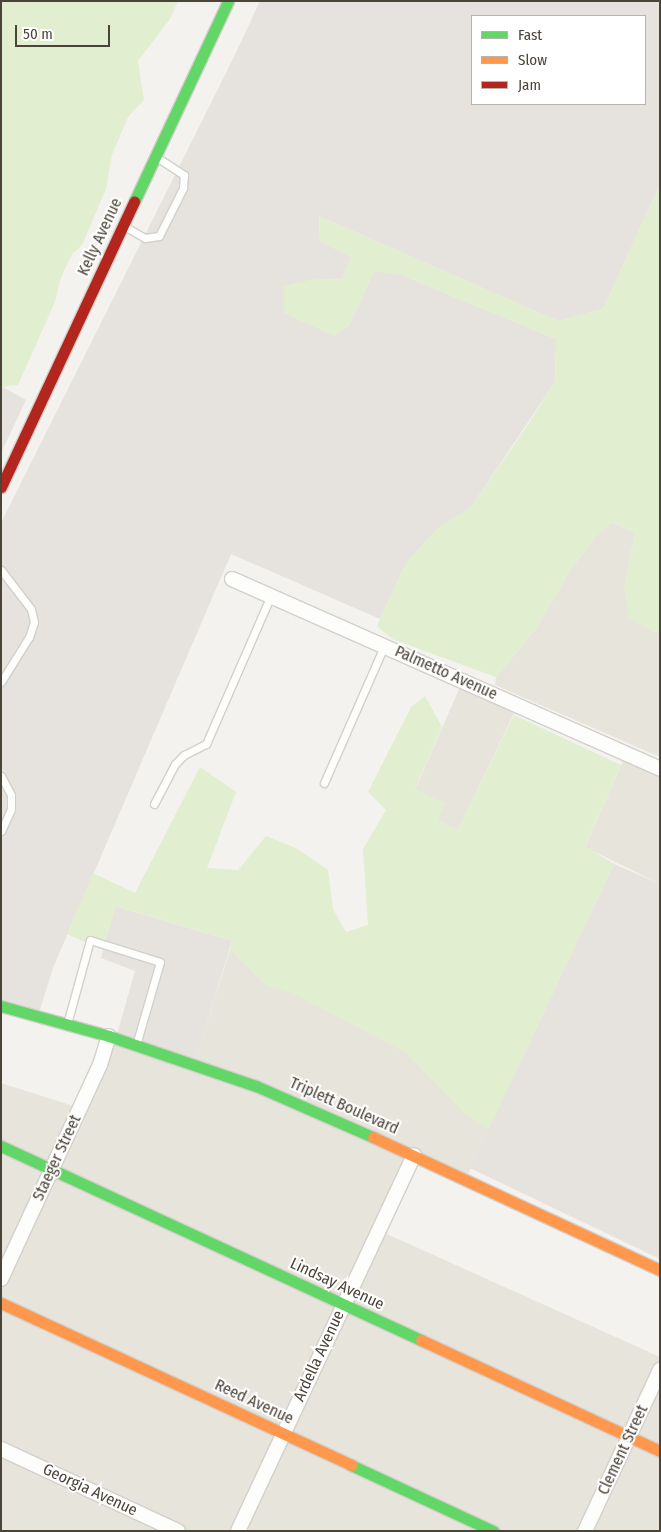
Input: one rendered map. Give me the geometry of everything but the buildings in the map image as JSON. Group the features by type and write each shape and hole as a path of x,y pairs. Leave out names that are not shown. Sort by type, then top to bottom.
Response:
{"street":[{"name":"Kelly Avenue","path":"1,487 228,1"},
{"name":"Palmetto Avenue","path":"232,579 271,594 660,769"},
{"name":"Triplett Boulevard","path":"1,1006 109,1036 256,1086 414,1155 660,1270"},
{"name":"Staeger Street","path":"1,1279 100,1065 109,1036"},
{"name":"Lindsay Avenue","path":"1,1146 660,1451"},
{"name":"Ardella Avenue","path":"238,1531 414,1155"},
{"name":"Reed Avenue","path":"1,1303 493,1531"},
{"name":"Clement Street","path":"585,1531 660,1370"},
{"name":"Georgia Avenue","path":"1,1449 178,1531"}],"lane":[{"path":"124,225 145,238 159,236 183,188 184,176 156,157"},
{"path":"1,570 31,609 34,622 29,637 1,682"},
{"path":"154,804 175,764 184,755 206,744 271,594"},
{"path":"324,783 384,646"},
{"path":"1,776 9,788 11,802 1,831"},
{"path":"67,1024 90,940 160,962 136,1045"}],"shaded area":[{"path":"260,1 344,1 283,130 272,125 266,137 220,115 232,90 221,85"},
{"path":"262,1 660,1 660,184 603,309 558,321 319,216 320,241 351,257 342,279 309,280 349,326 374,271 399,274 556,339 555,382 471,507 436,530 406,563 380,619 231,554 53,968 38,1016 1,1006 1,523"},
{"path":"1,386 26,400 1,453"},
{"path":"613,522 635,533 624,589 653,632 660,631 660,757 495,685 496,677 536,629 569,572 597,535"},
{"path":"463,680 518,705 458,830 437,820 444,804 415,790"},
{"path":"626,754 660,769 660,884 585,847"},
{"path":"614,864 660,884 660,1259 470,1168"},
{"path":"115,906 232,941 194,1064 116,1038 135,971 101,958"},
{"path":"230,950 506,1091 466,1179 414,1155 378,1230 660,1357 660,1531 1,1531 1,1083 80,1108 109,1036 194,1063"}],"green space":[{"path":"1,1 178,1 170,19 138,61 144,100 128,117 112,155 106,189 82,245 72,254 61,278 55,302 18,385 2,387"},
{"path":"660,184 660,631 653,632 629,618 624,589 635,533 614,522 597,535 569,572 536,629 496,677 392,639 377,626 406,563 436,529 471,507 529,423 555,382 556,339 399,274 374,272 349,326 334,336 283,313 283,286 309,280 342,279 351,257 320,241 319,216 558,321 603,309"},
{"path":"425,696 442,727 415,789 445,803 437,820 458,830 514,715 621,765 585,846 614,864 489,1129 466,1115 405,1052 290,992 267,986 230,950 232,941 116,906 103,950 67,934 93,873 135,893 200,767 236,792 207,868 238,870 266,836 296,848 328,870 333,909 346,932 368,925 363,849 386,810 368,792 411,707"}],"traffic: fast":[{"path":"134,202 228,1"},
{"path":"1,1006 109,1036 256,1086 373,1137"},
{"path":"1,1146 421,1340"},
{"path":"351,1465 493,1531"}],"traffic: slow":[{"path":"373,1137 660,1270"},
{"path":"1,1303 351,1465"},
{"path":"421,1340 660,1451"}],"traffic: jam":[{"path":"1,487 134,202"}]}
